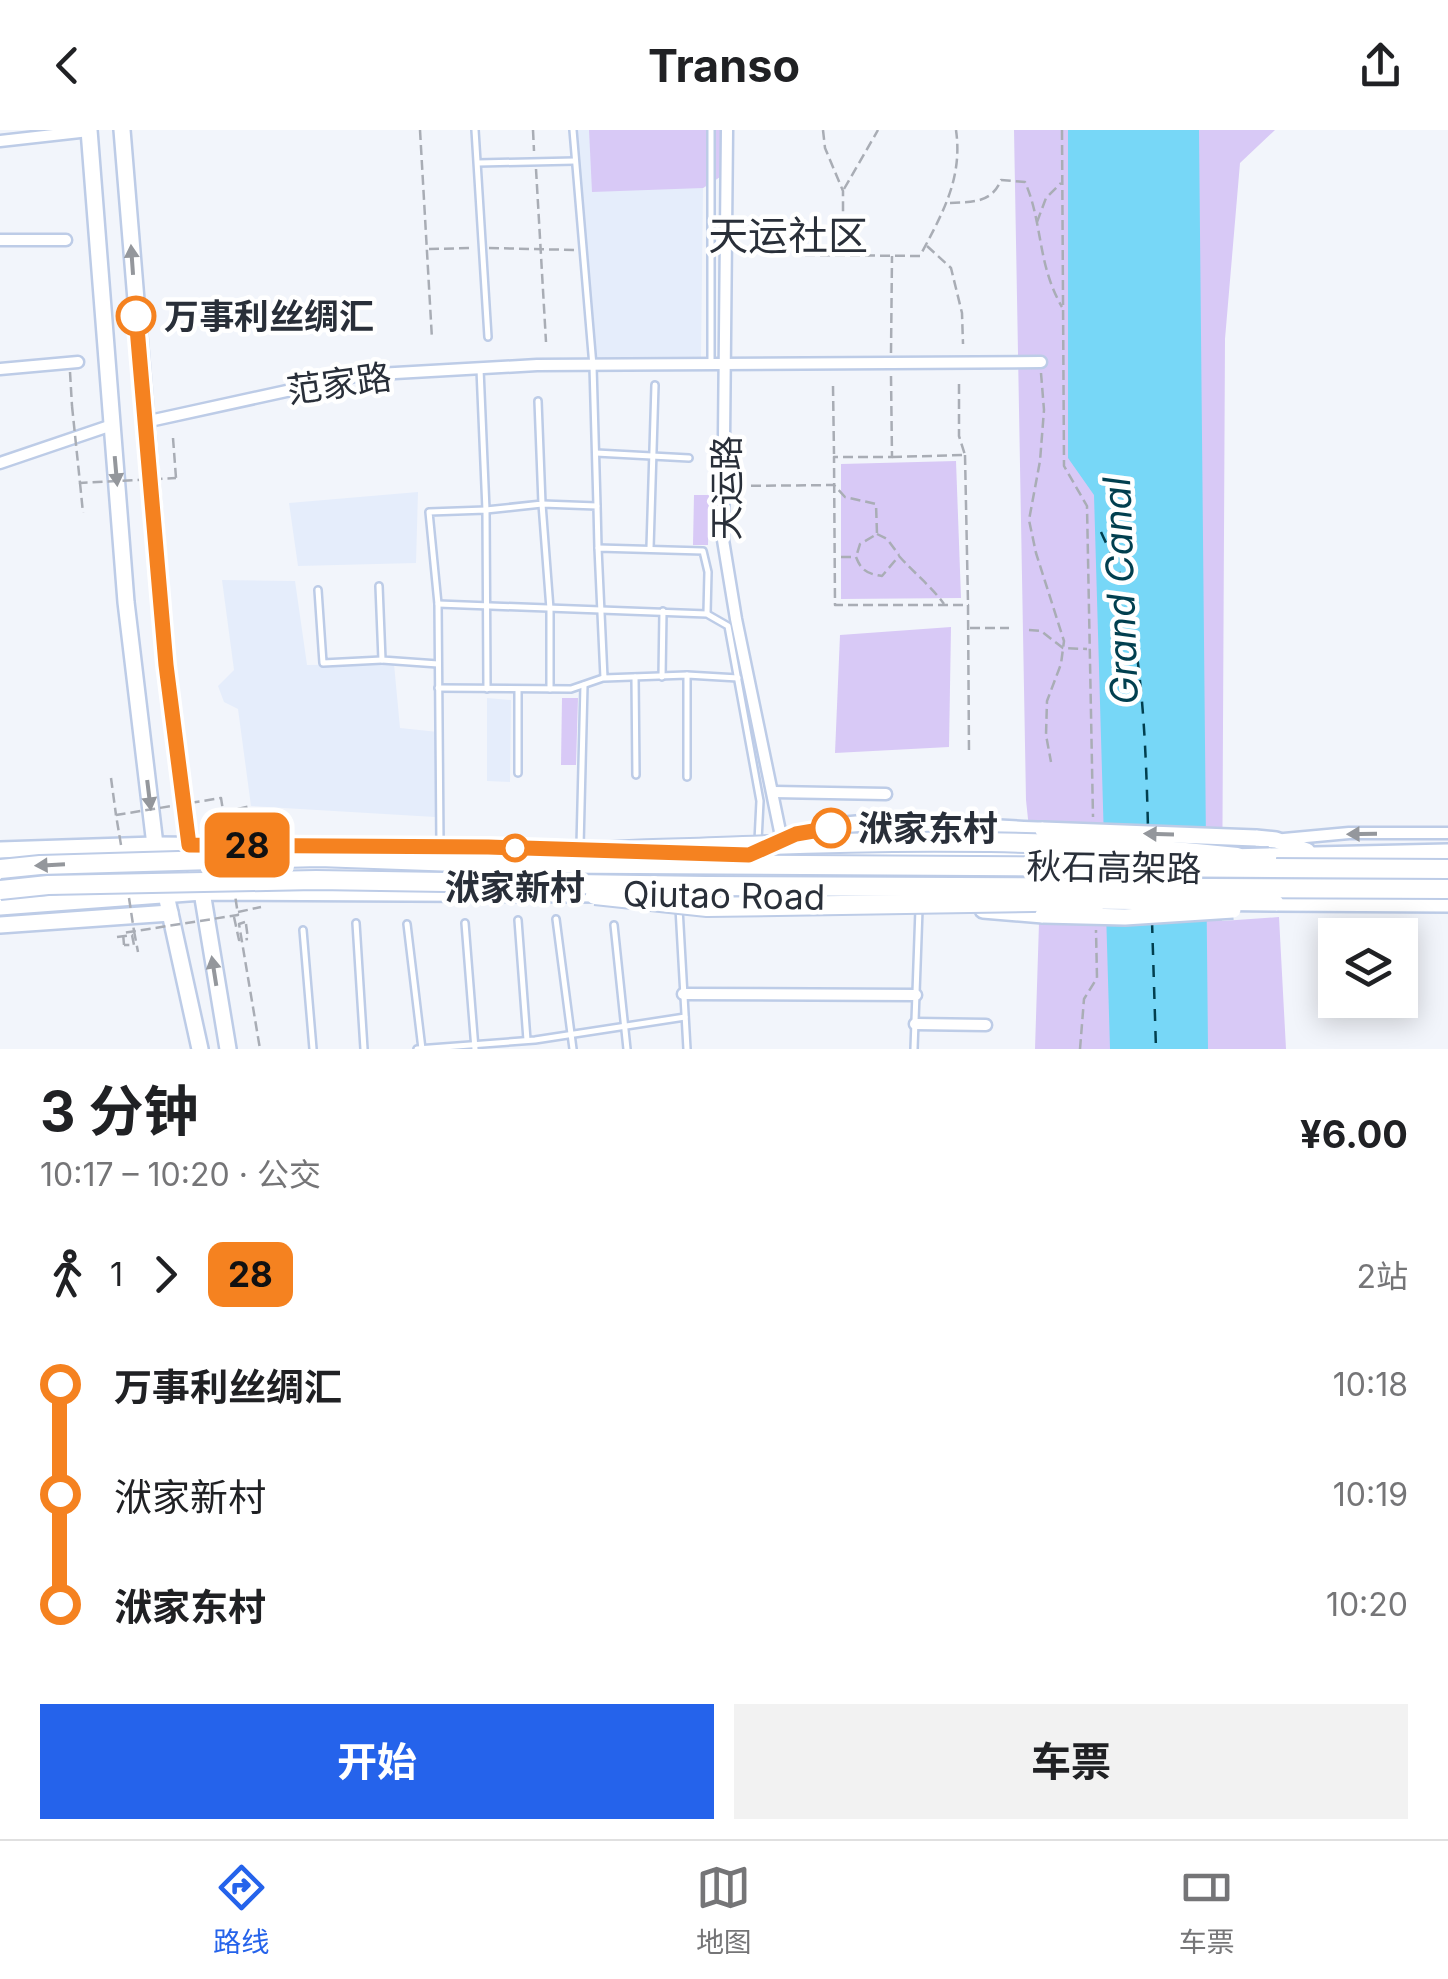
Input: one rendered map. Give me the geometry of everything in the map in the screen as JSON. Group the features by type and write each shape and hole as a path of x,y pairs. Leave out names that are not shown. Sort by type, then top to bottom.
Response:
{"highway":[{"path":"484,863 616,849 886,840 1094,846 1237,857"},
{"name":"秋石高架路","path":"0,869 320,857 484,863 1448,868"},
{"name":"秋石高架路","path":"0,890 48,885 278,881 1448,889"},
{"path":"485,884 707,907 1096,911"}],"main road":[{"path":"89,130 126,602 155,845 200,1049"},
{"path":"122,130 166,665 189,845 202,892 228,1049"},
{"path":"756,854 796,834 847,825 1256,838 1276,840 1320,856"},
{"name":"Qiutao Road","path":"0,850 189,845 756,854 892,852 1041,858 1448,852"},
{"name":"Qiutao Road","path":"0,907 168,905 202,892 908,895 1034,900 1096,911 1252,903 1448,904"},
{"path":"780,897 878,908 986,910 1086,918 1226,912 1252,903"},
{"path":"0,925 168,905"}],"street":[{"path":"0,141 89,130"},
{"name":"天运路","path":"727,130 724,540 736,619 782,841"},
{"path":"0,240 66,240"},
{"path":"0,370 78,362"},
{"name":"范家路","path":"144,422 360,375 536,365 1040,362"},
{"path":"0,463 112,426"},
{"path":"774,792 886,794"},
{"path":"1276,840 1350,833 1448,834"},
{"path":"684,994 916,995"},
{"path":"915,1024 986,1025"}],"lane":[{"path":"475,130 488,337"},
{"path":"573,130 593,366 604,678"},
{"path":"711,130 711,366"},
{"path":"478,163 576,161"},
{"path":"480,369 487,689"},
{"path":"650,548 654,385"},
{"path":"538,401 550,609 550,689"},
{"path":"596,453 689,458"},
{"path":"440,847 438,604 429,512 542,504 597,506"},
{"path":"598,548 703,551 708,572 708,614"},
{"path":"379,586 382,660"},
{"path":"318,590 323,663 382,660 438,664"},
{"path":"438,604 663,610 708,614 728,626 760,801 756,854"},
{"path":"662,676 663,610"},
{"path":"686,675 687,777"},
{"path":"636,677 636,775"},
{"path":"438,688 571,689 604,678 738,678"},
{"path":"580,850 584,685"},
{"path":"518,690 518,774"},
{"path":"678,894 687,1049"},
{"path":"914,1049 919,909"},
{"path":"556,919 573,1049"},
{"path":"518,920 527,1040"},
{"path":"356,923 364,1049"},
{"path":"466,923 474,1047"},
{"path":"406,924 420,1049 474,1047 685,1017"},
{"path":"614,925 626,1049"},
{"path":"303,930 313,1049"}],"path":[{"path":"420,130 432,338"},
{"path":"533,130 546,342"},
{"path":"824,130 825,148 843,191 842,256"},
{"path":"843,191 878,130"},
{"path":"805,256 920,256 948,204 960,155 956,130"},
{"path":"1062,130 1064,466 1088,506 1093,823"},
{"path":"948,204 981,201 997,191 1001,180 1025,182 1050,287 1063,308"},
{"path":"1036,226 1046,198 1062,182"},
{"path":"926,245 951,268 962,313 963,344"},
{"path":"428,248 583,250"},
{"path":"892,256 892,457"},
{"path":"1040,362 1044,410 1029,520 1064,641 1047,702 1050,762"},
{"path":"70,372 83,514"},
{"path":"959,382 959,436 965,455 969,753"},
{"path":"833,386 835,606 968,605"},
{"path":"80,483 176,478 173,438"},
{"path":"834,456 965,455"},
{"path":"725,486 834,485"},
{"path":"834,485 844,497 876,504 877,534"},
{"path":"877,534 887,538 914,574 931,586 945,605"},
{"path":"877,534 860,544 856,556 860,567 871,575 882,576 900,556"},
{"path":"841,556 856,556"},
{"path":"968,628 1009,628"},
{"path":"1029,630 1041,631 1063,648 1089,649"},
{"path":"111,778 116,814"},
{"path":"223,812 251,806"},
{"path":"260,1049 239,924 245,922 248,939 239,940 236,914 274,905"},
{"path":"1080,1049 1084,999 1097,978 1096,911"},
{"path":"117,937 132,935 134,945 124,945 122,933 134,931 138,952"}],"shaded area":[{"path":"577,130 721,130 720,177 703,188 701,357 595,358"},
{"path":"589,130 721,130 720,177 703,188 592,192"},
{"path":"1014,130 1275,130 1240,163 1225,339 1222,921 1279,917 1286,1049 1035,1049 1039,923 1026,800"},
{"path":"956,461 961,598 841,599 841,464"},
{"path":"418,492 416,563 298,566 289,503"},
{"path":"694,495 709,495 708,545 693,545"},
{"path":"222,580 295,581 307,665 394,664 400,728 438,732 435,817 251,806 238,709 224,702 218,686 234,670"},
{"path":"951,627 949,747 835,753 840,635"},
{"path":"487,698 511,700 510,782 487,781"},
{"path":"562,698 578,698 576,765 561,765"}],"water":[{"name":"Grand Canal","path":"1068,130 1199,130 1208,1049 1110,1049 1094,495 1068,458"}],"ferry route":[{"path":"1101,532 1123,582 1136,648 1148,828"},
{"path":"1152,921 1156,1049"}],"bus line":[{"name":"28","path":"136,316 166,665 189,845 488,847 749,855 796,834 831,828"}],"place":[{"name":"万事利丝绸汇","path":"136,316"},
{"name":"洑家东村","path":"831,828"},
{"name":"洑家新村","path":"515,848"}],"district":[{"name":"天运社区","path":"788,235"}]}
